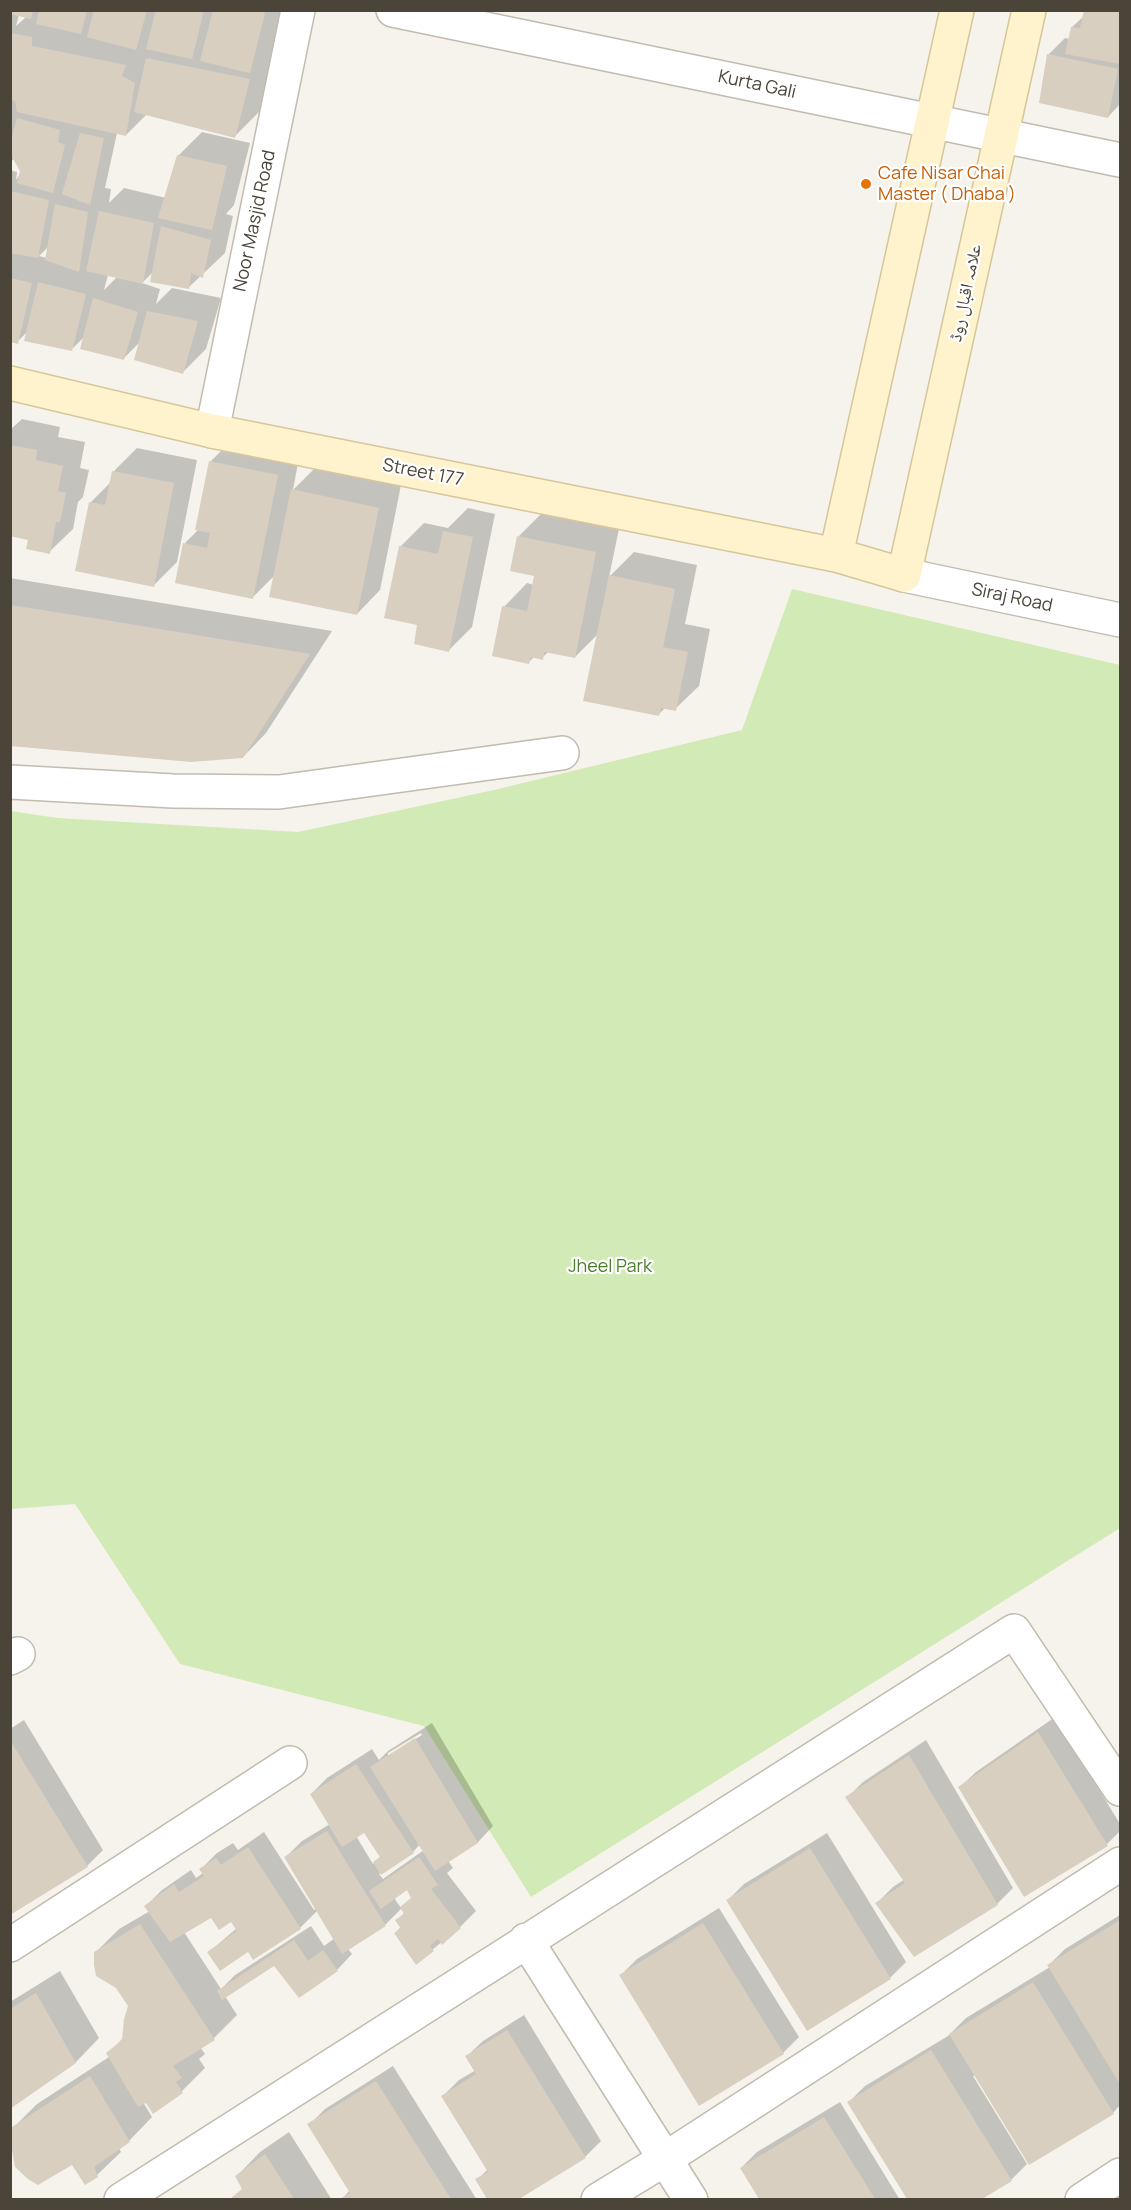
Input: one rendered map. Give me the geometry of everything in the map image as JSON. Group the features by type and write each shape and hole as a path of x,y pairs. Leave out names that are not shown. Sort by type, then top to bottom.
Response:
{"street":[{"name":"Noor Masjid Road","path":"212,431 298,10"},
{"name":"Kurta Gali","path":"393,10 1120,160"},
{"path":"836,555 957,10"},
{"name":"علامہ اقبال روڈ","path":"904,575 1029,10"},
{"name":"Street 177","path":"10,383 212,431 836,555 904,575"},
{"name":"Siraj Road","path":"904,575 1120,620"},
{"path":"10,782 173,790 279,792 562,753"},
{"path":"120,2199 1014,1632 1120,1789"},
{"path":"10,1945 290,1763"},
{"path":"598,2199 665,2159 1120,1864"},
{"path":"526,1940 691,2199"},
{"path":"1082,2199 1120,2175"}],"green space":[{"name":"Jheel Park","path":"792,589 1120,665 1120,1528 531,1897 424,1726 180,1664 75,1504 11,1509 11,811 57,818 298,832 494,790 742,730"}],"building":[{"path":"10,10 33,10 31,19 10,14"},
{"path":"39,10 87,10 81,34 36,24"},
{"path":"94,10 147,10 136,50 87,37"},
{"path":"156,10 204,10 192,59 146,49"},
{"path":"213,10 255,10 265,13 250,73 200,61"},
{"path":"1084,10 1120,10 1120,64 1065,54 1071,27 1080,28"},
{"path":"10,33 32,37 32,46 126,65 122,76 135,83 126,136 17,112 15,101 10,100"},
{"path":"1047,54 1118,69 1108,118 1039,103"},
{"path":"146,58 250,79 235,138 134,112"},
{"path":"17,118 60,130 58,142 65,145 53,193 17,183 20,171 10,153 10,144"},
{"path":"80,133 104,138 90,205 62,194"},
{"path":"177,155 227,166 212,230 158,218"},
{"path":"10,191 49,200 38,258 10,253"},
{"path":"55,204 88,212 79,272 45,260"},
{"path":"99,211 154,223 143,284 86,271"},
{"path":"161,226 211,240 203,278 191,273 189,289 150,282"},
{"path":"10,278 32,283 18,344 10,342"},
{"path":"38,282 86,294 72,351 24,341"},
{"path":"93,298 138,312 124,360 80,349"},
{"path":"147,311 198,321 183,374 134,360"},
{"path":"10,445 37,450 36,460 63,466 58,491 66,493 60,522 56,522 50,554 26,549 28,540 10,536"},
{"path":"209,461 278,475 253,599 175,583 183,543 207,548 210,533 195,530"},
{"path":"112,471 174,483 154,587 75,571 89,502 105,505"},
{"path":"291,489 379,508 357,615 269,597"},
{"path":"443,531 473,537 449,652 414,644 417,625 384,618 399,546 438,554"},
{"path":"517,536 596,552 575,658 544,652 543,660 531,657 529,664 492,656 502,606 527,611 534,576 510,571"},
{"path":"609,575 675,589 663,647 688,652 676,711 661,708 659,716 583,701"},
{"path":"10,605 310,654 243,758 191,762 10,746"},
{"path":"1038,1732 1108,1846 1024,1897 958,1787"},
{"path":"415,1738 478,1843 435,1871 370,1767"},
{"path":"10,1740 88,1867 10,1915"},
{"path":"909,1755 998,1905 914,1957 875,1903 905,1883 845,1797"},
{"path":"356,1764 414,1853 381,1875 373,1862 380,1857 364,1833 342,1847 310,1794"},
{"path":"327,1831 386,1926 342,1954 284,1857"},
{"path":"248,1847 301,1929 253,1960 248,1952 220,1971 207,1952 237,1931 231,1922 219,1930 211,1918 170,1942 144,1906 174,1884 179,1892 204,1876 199,1869 216,1858 221,1865"},
{"path":"810,1848 891,1979 807,2031 726,1900"},
{"path":"419,1857 438,1885 431,1889 461,1928 442,1945 438,1939 430,1946 434,1951 416,1965 394,1933 401,1929 395,1920 404,1914 400,1907 411,1898 407,1890 381,1909 369,1891"},
{"path":"1120,1920 1120,2084 1047,1965"},
{"path":"703,1923 784,2054 699,2106 619,1975"},
{"path":"140,1924 215,2040 173,2066 182,2078 176,2082 183,2093 153,2114 146,2103 138,2107 106,2053 122,2040 128,2006 116,1988 96,1976 94,1965 94,1952"},
{"path":"294,1940 308,1961 323,1950 338,1971 299,1998 274,1966 222,2000 217,1991"},
{"path":"1033,1982 1114,2114 1029,2165 949,2034"},
{"path":"36,1993 76,2063 10,2109 10,2009"},
{"path":"507,2030 586,2158 519,2199 487,2199 475,2179 488,2172 441,2096 476,2074 465,2056"},
{"path":"931,2050 1012,2181 982,2199 907,2199 847,2102"},
{"path":"90,2076 130,2142 94,2167 98,2177 85,2185 72,2165 38,2185 15,2167 12,2127"},
{"path":"376,2081 451,2199 340,2199 350,2193 307,2124"},
{"path":"824,2117 875,2199 759,2199 740,2168"},
{"path":"265,2154 294,2199 230,2199 242,2189 235,2176"}],"place":[{"name":"Cafe Nisar Chai Master ( Dhaba )","path":"866,184"}]}
